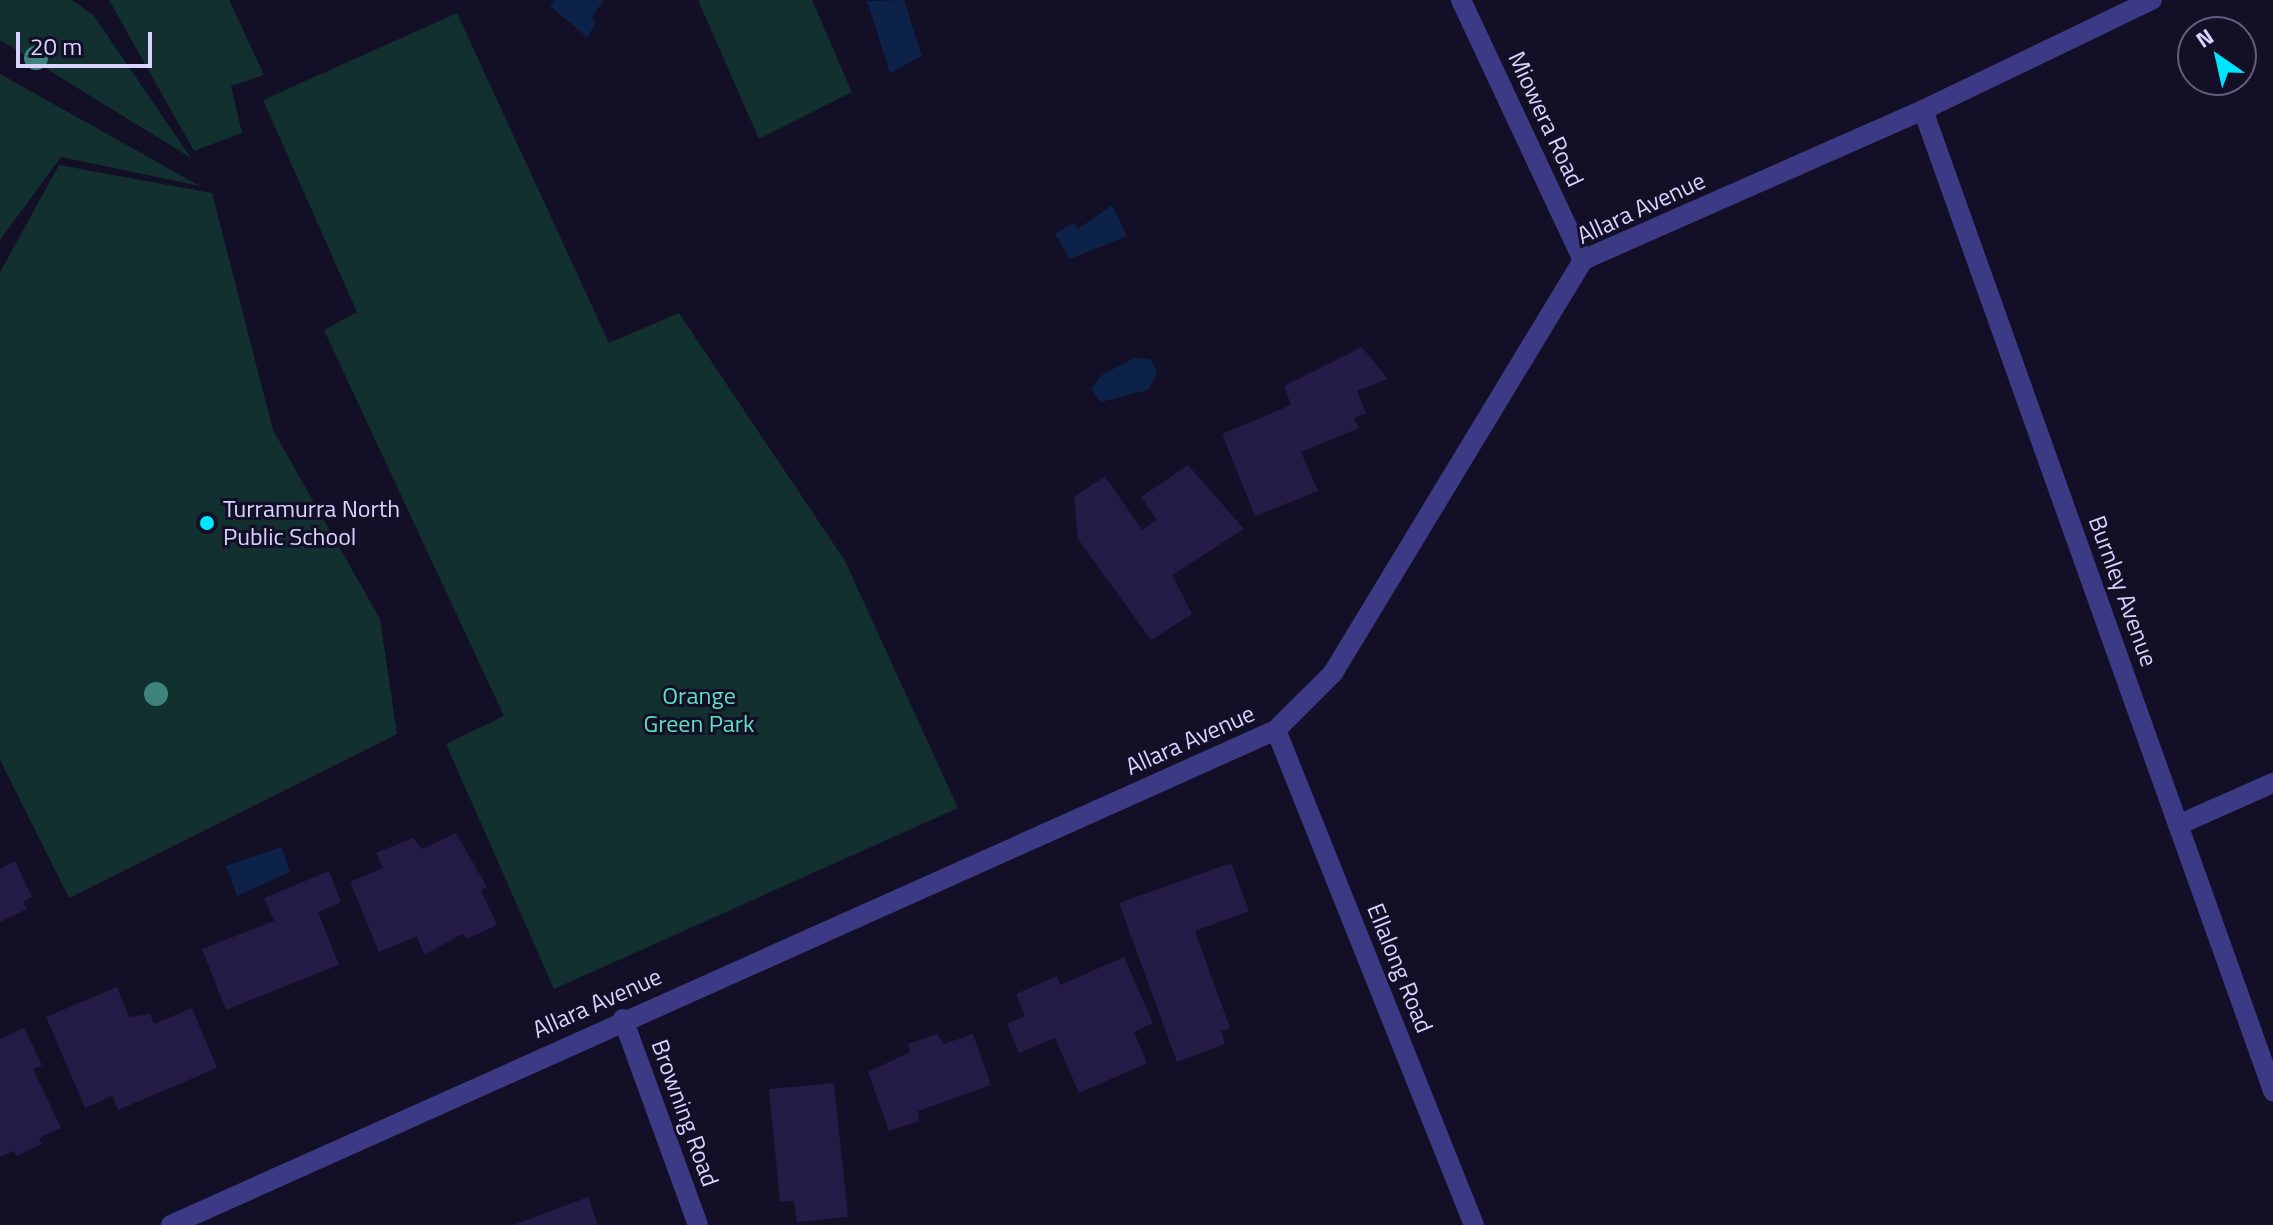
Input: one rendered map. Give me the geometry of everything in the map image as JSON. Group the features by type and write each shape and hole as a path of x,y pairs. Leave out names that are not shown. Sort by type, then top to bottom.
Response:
{"street":[{"name":"Miowera Road","path":"1461,0 1583,260"},
{"name":"Allara Avenue","path":"171,1225 623,1019 1276,730 1333,673 1583,260 1923,110 2152,0"},
{"name":"Burnley Avenue","path":"1923,110 2273,1091"},
{"name":"Ellalong Road","path":"1276,730 1474,1225"},
{"path":"2178,825 2273,783"},
{"name":"Browning Road","path":"623,1019 698,1225"}],"green space":[{"path":"0,0 72,0 94,16 191,158 0,40"},
{"path":"109,0 229,0 264,75 231,86 242,133 194,151"},
{"path":"698,0 812,0 852,92 759,139"},
{"name":"Orange Green Park","path":"457,13 609,343 679,313 845,561 958,808 554,989 446,744 504,716 324,330 357,312 263,100"},
{"path":"0,74 200,186 61,157 0,240"},
{"name":"Turramurra North Public School","path":"59,165 212,193 273,430 380,619 397,734 69,898 0,760 0,272"}],"water":[{"path":"554,0 604,0 592,17 596,23 587,37 550,6"},
{"path":"904,0 922,56 890,73 867,1"},
{"path":"1112,205 1127,236 1070,259 1055,234 1073,223 1078,229"},
{"path":"1136,357 1151,360 1157,373 1148,390 1101,402 1091,389 1103,374"},
{"path":"282,847 290,872 237,896 226,866"}],"building":[{"path":"1362,347 1388,379 1357,391 1366,413 1354,418 1359,428 1301,452 1318,491 1255,516 1222,434 1291,405 1284,386"},
{"path":"1188,465 1244,529 1172,575 1192,614 1151,640 1078,539 1074,497 1105,476 1142,530 1157,520 1141,497"},
{"path":"456,833 487,887 481,890 497,925 467,939 462,934 424,955 417,936 379,952 350,882 383,868 376,853 413,838 422,849"},
{"path":"15,861 32,897 23,902 27,909 0,922 0,869"},
{"path":"1231,863 1249,911 1195,931 1230,1028 1221,1031 1225,1044 1177,1062 1119,903"},
{"path":"329,871 341,902 318,912 339,965 226,1010 202,949 274,921 264,898"},
{"path":"1124,957 1153,1023 1134,1032 1147,1063 1079,1093 1055,1038 1019,1053 1007,1024 1025,1016 1016,994 1057,976 1060,985"},
{"path":"117,987 129,1017 150,1014 154,1024 192,1008 217,1068 118,1110 112,1096 85,1108 46,1017"},
{"path":"24,1028 42,1065 33,1069 61,1128 39,1138 42,1144 16,1156 14,1151 0,1157 0,1039"},
{"path":"937,1034 944,1044 973,1034 991,1085 918,1111 919,1121 889,1131 868,1072 910,1052 908,1044"},
{"path":"834,1083 848,1217 797,1222 794,1201 780,1202 769,1089"},
{"path":"588,1197 598,1225 513,1225"}],"place":[{"name":"Turramurra North Public School","path":"207,523"}]}
